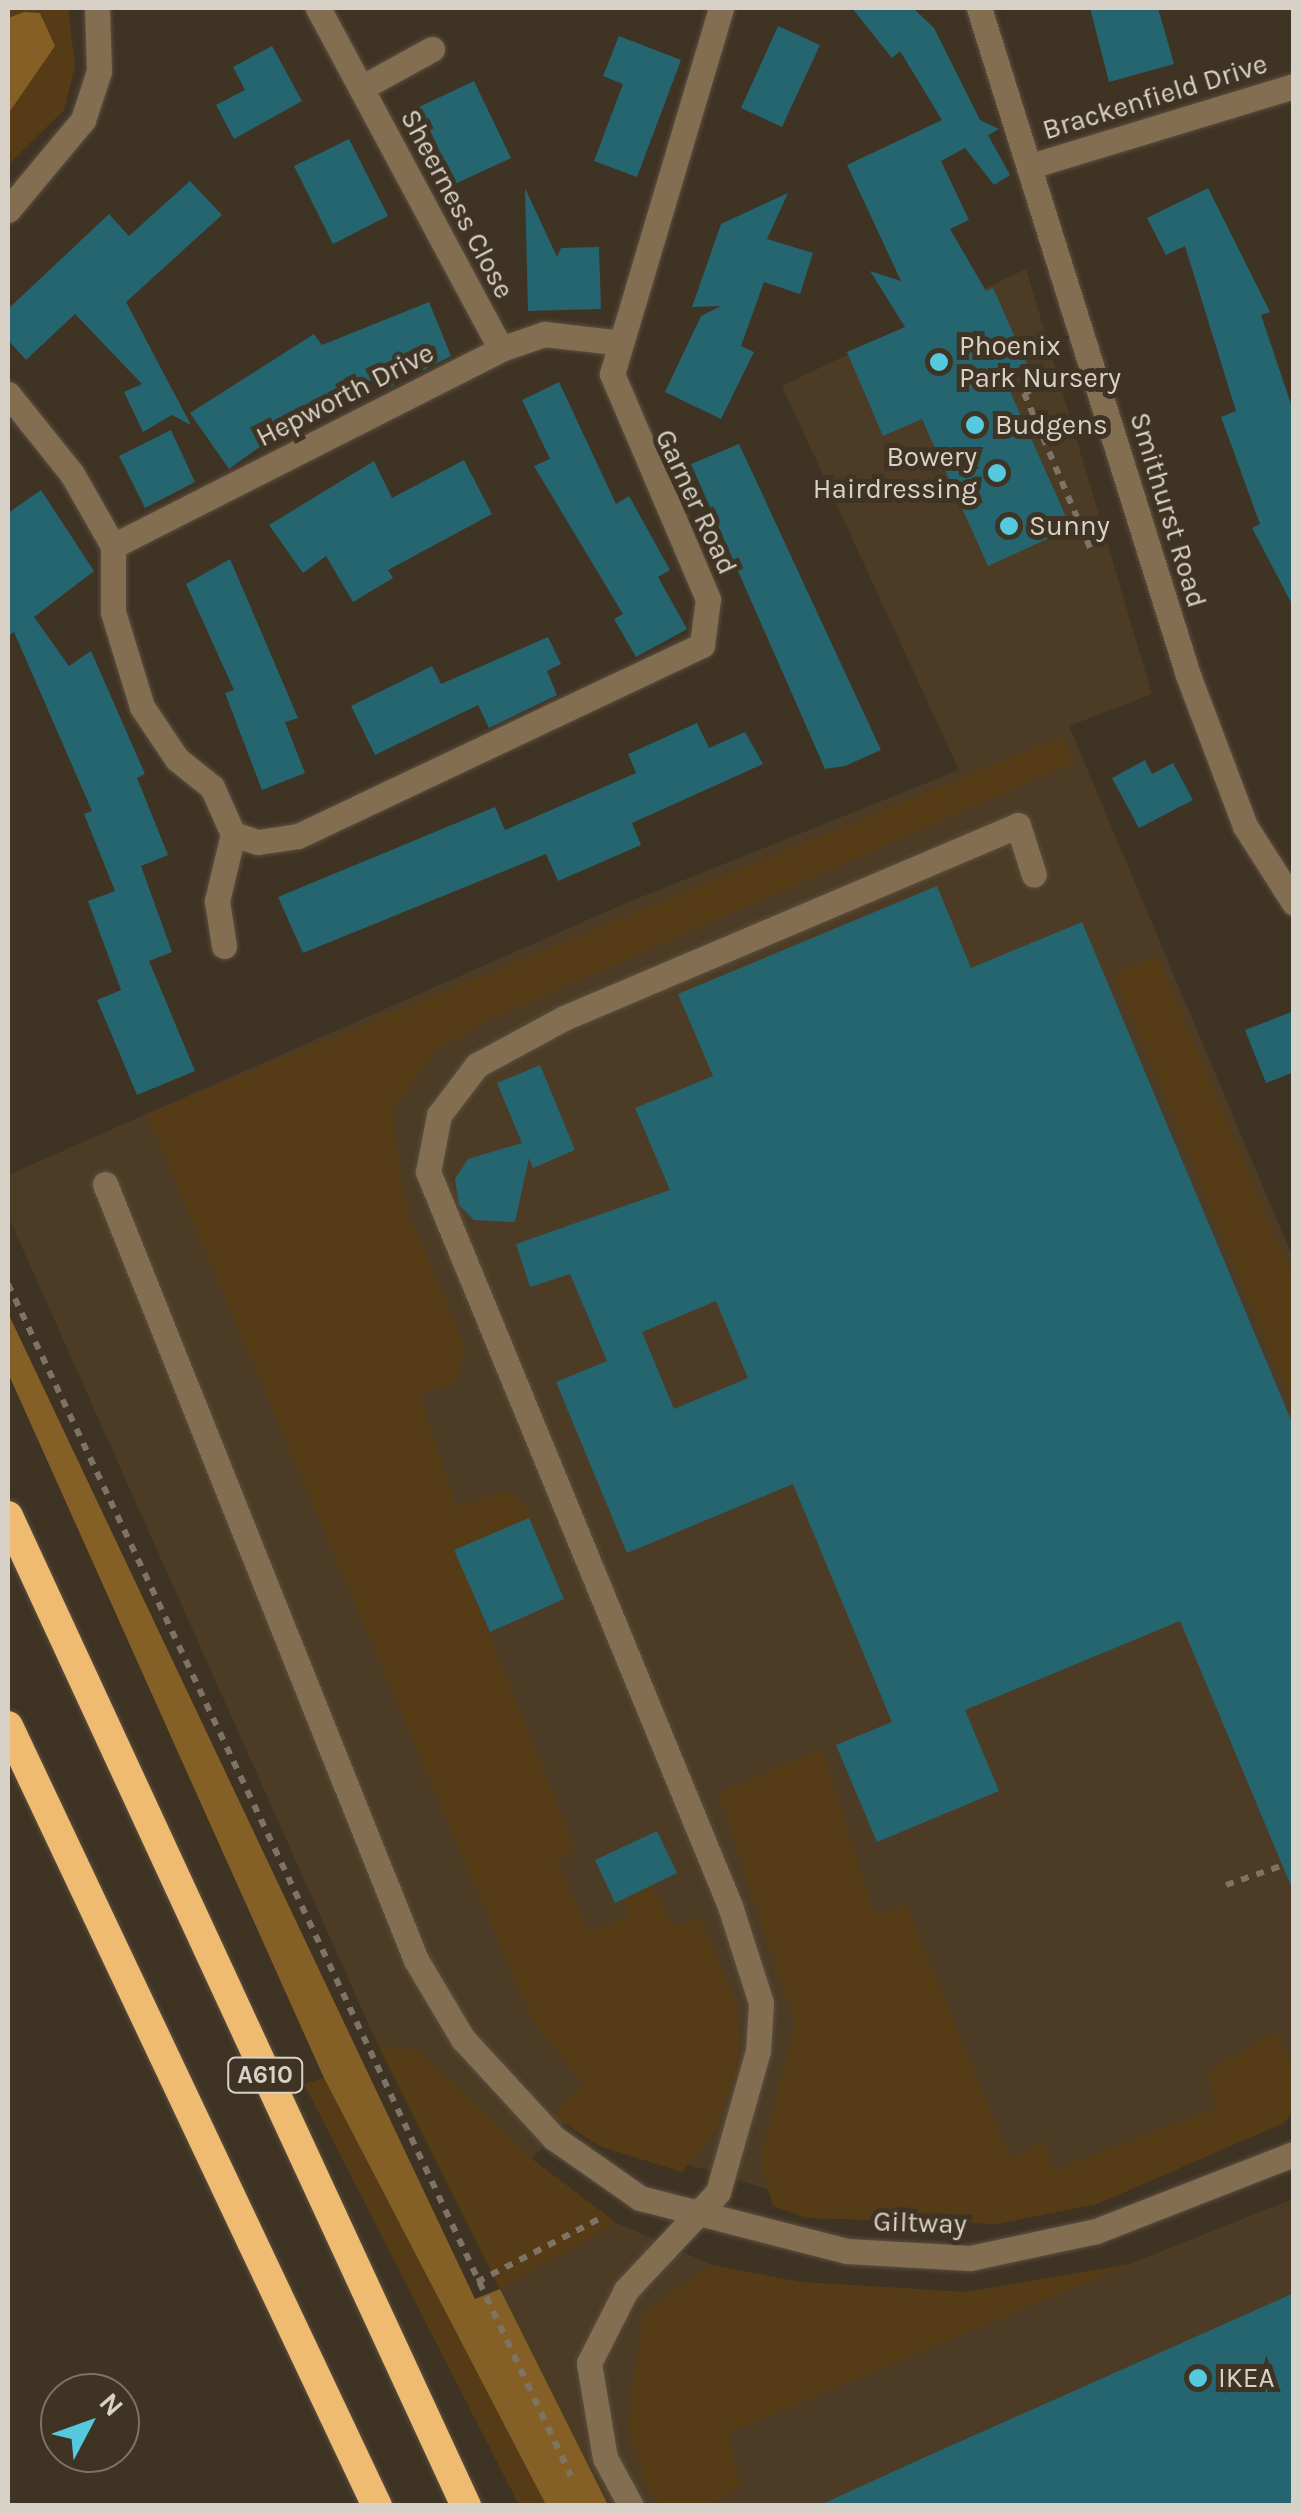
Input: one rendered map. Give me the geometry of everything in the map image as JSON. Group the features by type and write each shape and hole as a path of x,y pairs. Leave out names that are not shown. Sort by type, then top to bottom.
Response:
{"highway":[{"name":"A610","path":"8,1516 466,2506"},
{"name":"A610","path":"8,1726 377,2506"}],"street":[{"path":"8,210 83,120 99,72 97,8"},
{"name":"Sheerness Close","path":"318,8 500,349"},
{"name":"Garner Road","path":"233,834 258,842 298,836 702,644 708,599 618,400 614,342 722,8"},
{"name":"Smithurst Road","path":"979,8 1034,166 1188,676 1245,826 1294,903"},
{"path":"361,88 432,49"},
{"name":"Brackenfield Drive","path":"1034,166 1294,86"},
{"name":"Hepworth Drive","path":"113,546 500,349 544,334 614,342"},
{"path":"8,394 48,440 113,546 113,612 142,707 178,759 212,787 233,834 217,901 224,946"},
{"path":"631,2506 605,2458 589,2363 626,2290 704,2213 730,2156 761,2003 730,1906 428,1172 439,1115 477,1065 564,1018 1018,825 1034,875"},
{"name":"Giltway","path":"105,1184 416,1960 463,2039 554,2138 640,2198 847,2250 970,2258 1096,2231 1294,2154"}],"path":[{"path":"1093,363 1024,392 1093,555"},
{"path":"8,1284 578,2489"},
{"path":"1226,1886 1281,1866"},
{"path":"477,2282 640,2198"}],"shaded area":[{"path":"8,8 68,8 75,66 64,110 8,165"},
{"path":"24,12 40,13 55,46 8,114 8,18"},
{"path":"1026,269 1152,694 1069,726 1293,1258 1293,2098 1074,2193 841,2212 680,2162 595,2089 532,2159 421,2052 378,2045 8,1216 8,1175 626,903 959,770 782,386"},
{"path":"1063,736 1074,762 487,1021 435,1051 392,1111 405,1205 465,1346 456,1383 419,1395 457,1507 507,1491 535,1516 455,1550 576,1851 557,1859 589,1933 628,1916 624,1899 652,1885 674,1926 701,1918 738,2009 739,2066 713,2136 682,2172 599,2146 553,2116 582,2083 532,2020 147,1114"},
{"path":"1158,956 1293,1278 1293,1407 1113,974"},
{"path":"8,1313 475,2299 500,2289 608,2505 546,2505 324,2078 8,1373"},
{"path":"822,1749 875,1916 906,1904 1010,2159 1043,2142 1054,2170 1215,2108 1209,2070 1276,2032 1293,2069 1293,2111 1284,2123 1097,2204 998,2224 807,2218 773,2206 760,2160 795,2024 718,1792"},
{"path":"378,2045 420,2051 532,2159 617,2223 500,2289"},
{"path":"324,2078 546,2505 519,2505 304,2084"},
{"path":"1293,2199 1293,2505 608,2505 500,2289 617,2223 712,2265 800,2282 967,2292 1130,2264"},
{"path":"1130,2264 728,2433 741,2487 709,2505 659,2505 646,2486 628,2423 643,2312 712,2265 800,2282 967,2292"}],"building":[{"path":"852,8 913,8 934,28 980,120 999,129 988,135 1010,175 994,185 965,148 941,161 969,220 950,229 986,291 993,288 1030,371 1006,382 1071,528 988,566 922,419 883,436 847,352 905,327 870,271 901,281 847,165 942,120 900,51 892,58"},
{"path":"1090,8 1158,8 1174,64 1109,82"},
{"path":"778,26 820,45 782,127 741,108"},
{"path":"619,36 681,60 637,177 594,161 623,84 603,76"},
{"path":"272,46 302,101 234,139 216,105 245,90 233,67"},
{"path":"474,81 511,158 455,184 419,107"},
{"path":"349,139 388,216 333,244 294,166"},
{"path":"190,181 222,215 126,302 191,425 172,415 143,432 124,392 142,384 75,314 26,360 8,340 8,309 109,214 129,236"},
{"path":"525,188 557,257 561,248 599,247 601,309 528,311"},
{"path":"1208,188 1270,312 1261,315 1294,413 1294,608 1252,528 1260,524 1221,417 1236,411 1185,246 1166,255 1147,218"},
{"path":"788,193 767,239 813,253 800,294 764,282 741,346 754,352 721,419 665,392 701,316 721,306 692,307 721,224"},
{"path":"429,302 451,356 387,389 381,374 318,413 315,407 229,469 190,413 314,334 322,345"},
{"path":"559,382 616,504 629,496 670,570 658,577 687,629 636,657 614,619 623,614 534,466 550,459 522,400"},
{"path":"171,430 195,482 145,508 119,456"},
{"path":"739,444 881,750 845,766 825,769 691,464"},
{"path":"464,460 492,514 388,570 393,578 353,602 326,556 303,573 269,525 374,461 392,498"},
{"path":"41,490 94,571 34,617 69,666 91,651 145,774 137,778 168,855 141,866 172,952 149,961 195,1071 137,1095 97,1000 121,990 88,901 115,891 84,814 92,811 14,632 8,636 8,513"},
{"path":"230,559 298,718 285,722 305,773 262,790 225,693 234,690 186,584"},
{"path":"548,637 561,664 547,671 557,695 489,728 478,705 375,755 351,706 432,666 441,684"},
{"path":"697,723 709,748 745,732 763,764 632,823 641,845 558,881 546,854 303,953 278,897 495,807 505,830 636,773 628,754"},
{"path":"1145,760 1152,774 1173,763 1193,800 1139,828 1112,778"},
{"path":"937,886 971,968 1082,922 1294,1427 1294,1893 1180,1621 965,1710 999,1791 877,1842 836,1745 892,1722 793,1484 627,1553 556,1382 607,1361 570,1274 530,1287 516,1244 670,1190 635,1108 713,1076 678,994","holes":["716,1301 748,1378 674,1409 642,1332"]},
{"path":"1294,1011 1294,1072 1266,1083 1245,1030"},
{"path":"540,1065 575,1150 533,1168 529,1158 515,1222 474,1220 459,1205 455,1179 468,1159 522,1143 497,1083"},
{"path":"529,1518 564,1599 490,1632 454,1550"},
{"path":"657,1831 677,1873 615,1903 595,1860"},
{"name":"IKEA","path":"1294,2293 1294,2506 818,2506 912,2463"}],"place":[{"name":"Phoenix Park Nursery","path":"939,362"},
{"name":"Budgens","path":"975,425"},
{"name":"Bowery Hairdressing","path":"997,473"},
{"name":"Sunny","path":"1009,526"},
{"name":"IKEA","path":"1198,2378"}]}
